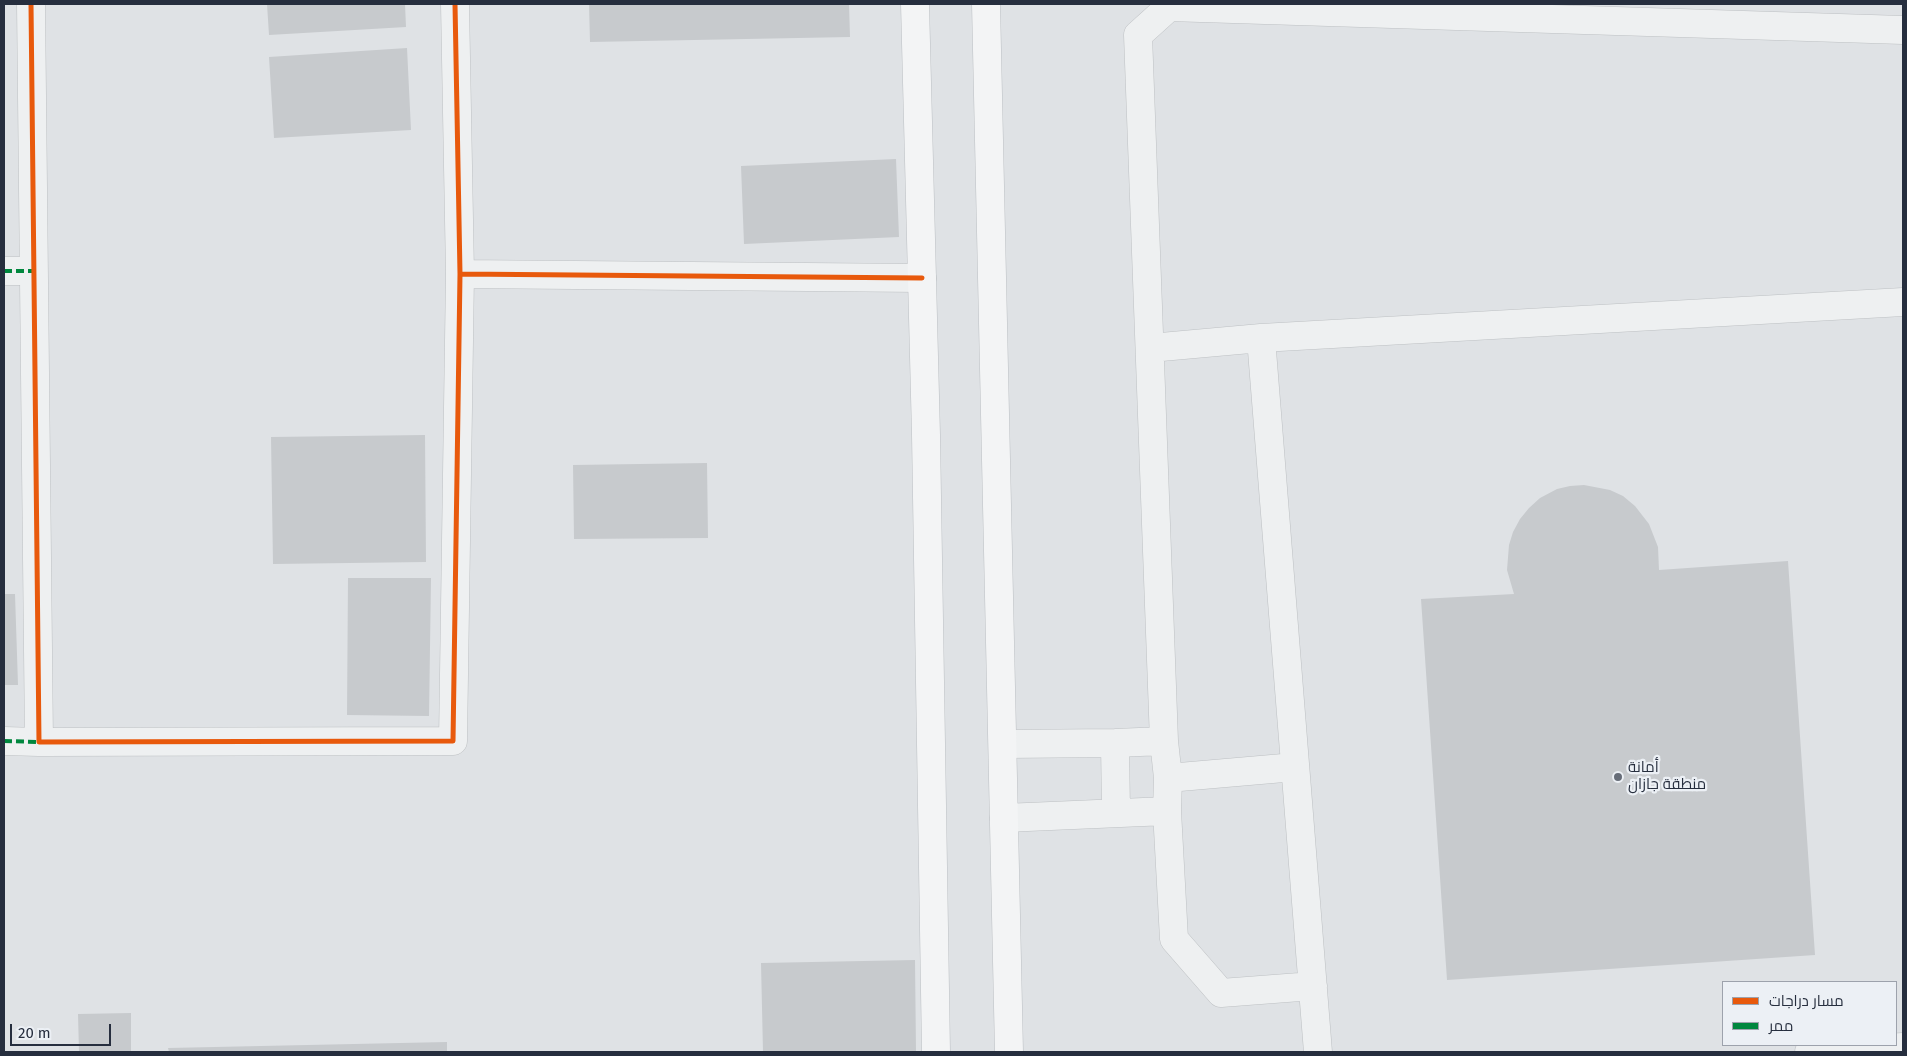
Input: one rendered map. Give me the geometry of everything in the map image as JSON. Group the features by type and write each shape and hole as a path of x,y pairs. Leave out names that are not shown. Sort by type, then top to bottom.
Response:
{"main road":[{"path":"915,4 922,278 936,1052"},
{"path":"986,4 1004,744 1009,1052"}],"street":[{"path":"31,4 39,742"},
{"path":"4,741 453,741 460,274 455,4"},
{"path":"1313,986 1221,993 1174,939 1167,810 1168,778 1164,741 1138,35 1169,7 1903,30"},
{"path":"4,271 33,271"},
{"path":"460,274 922,278"},
{"path":"1150,348 1260,338 1903,302"},
{"path":"1260,338 1318,1052"},
{"path":"1004,744 1164,741"},
{"path":"1115,743 1116,813"},
{"path":"1168,778 1295,767"},
{"path":"1004,818 1167,810"},
{"path":"1809,1052 1903,1047"}],"building":[{"path":"267,4 405,4 406,27 269,35"},
{"path":"589,4 849,4 850,37 590,42"},
{"path":"407,48 411,130 274,138 269,57"},
{"path":"896,159 899,237 744,244 741,166"},
{"path":"425,435 426,562 273,564 271,437"},
{"path":"707,463 708,538 574,539 573,465"},
{"name":"أمانة منطقة جازان","path":"1584,485 1610,490 1623,496 1635,506 1649,524 1658,547 1659,570 1788,561 1815,955 1447,980 1421,599 1514,594 1507,570 1509,545 1520,519 1540,498 1557,489"},
{"path":"348,578 431,578 429,716 347,715"},
{"path":"4,594 15,594 18,685 4,685"},
{"path":"915,960 916,1052 763,1052 761,963"},
{"path":"131,1013 131,1052 79,1052 78,1014"},
{"path":"447,1042 447,1052 169,1052 168,1048"}],"marked path":[{"path":"4,271 33,271"},
{"path":"4,741 39,742"}],"cycle path":[{"path":"31,4 39,742 453,741 460,274 455,4"},
{"path":"460,274 922,278"}],"place":[{"name":"أمانة منطقة جازان","path":"1618,777"}]}
